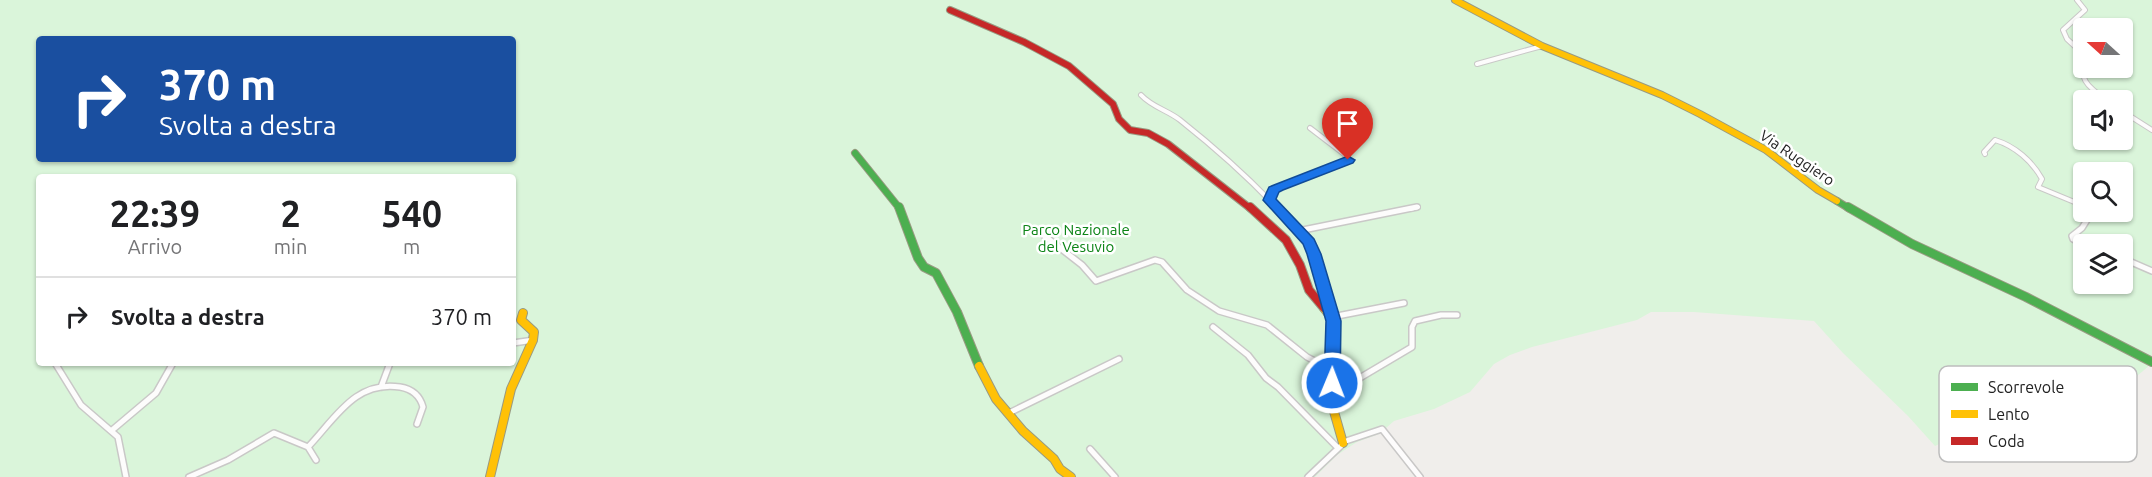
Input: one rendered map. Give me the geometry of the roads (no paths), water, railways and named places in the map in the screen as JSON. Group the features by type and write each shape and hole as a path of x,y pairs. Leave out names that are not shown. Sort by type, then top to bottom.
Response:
{"street":[{"name":"Via Ruggiero","path":"1455,0 1542,46 1694,110 1732,134 1766,150 1818,190 1912,244 2026,297 2152,362"},
{"path":"2078,0 2085,10 2063,30 2064,35 2081,52 2081,69 2087,85 2094,90"},
{"path":"950,10 1024,42 1069,66 1113,104 1119,119 1130,130 1148,133 1168,144 1240,199 1286,240 1300,265 1309,290 1334,321 1332,383 1334,416 1340,445"},
{"path":"1477,64 1542,46"},
{"path":"1141,95 1152,106 1171,112 1270,200 1309,242 1329,300 1331,316"},
{"path":"2133,118 2152,130"},
{"path":"1270,200 1274,190 1348,160 1348,157 1310,128"},
{"path":"1985,154 1984,152 1995,140 2011,146 2039,172 2042,178 2038,187 2073,202"},
{"path":"855,153 898,204 918,258 924,267 935,271 948,292 953,309 957,312 996,399 1023,431 1054,459 1060,469 1071,477"},
{"path":"1298,231 1418,207"},
{"path":"2074,234 2086,222"},
{"path":"1036,230 1082,265 1098,281 1155,260 1162,262 1187,290 1219,311 1271,327 1307,357 1332,370"},
{"path":"2133,263 2152,271"},
{"path":"1331,316 1404,303"},
{"path":"490,477 511,389 534,345 534,332 520,320 523,313"},
{"path":"1332,383 1358,379 1412,347 1412,327 1415,321 1441,315 1457,315"},
{"path":"1213,327 1248,355 1266,378 1340,445"},
{"path":"516,343 534,340"},
{"path":"1009,413 1119,359"},
{"path":"57,366 81,405 111,431 121,443 123,470 126,477"},
{"path":"111,431 156,393 171,366"},
{"path":"381,387 389,366"},
{"path":"308,447 362,391 381,387 401,387 410,390 418,397 423,407 417,424"},
{"path":"1308,477 1340,445 1382,429 1420,477"},
{"path":"189,477 228,460 273,433 308,447 316,460"},
{"path":"1089,449 1115,477"}],"park label":[{"name":"Parco Nazionale del Vesuvio","path":"1076,238"}]}
